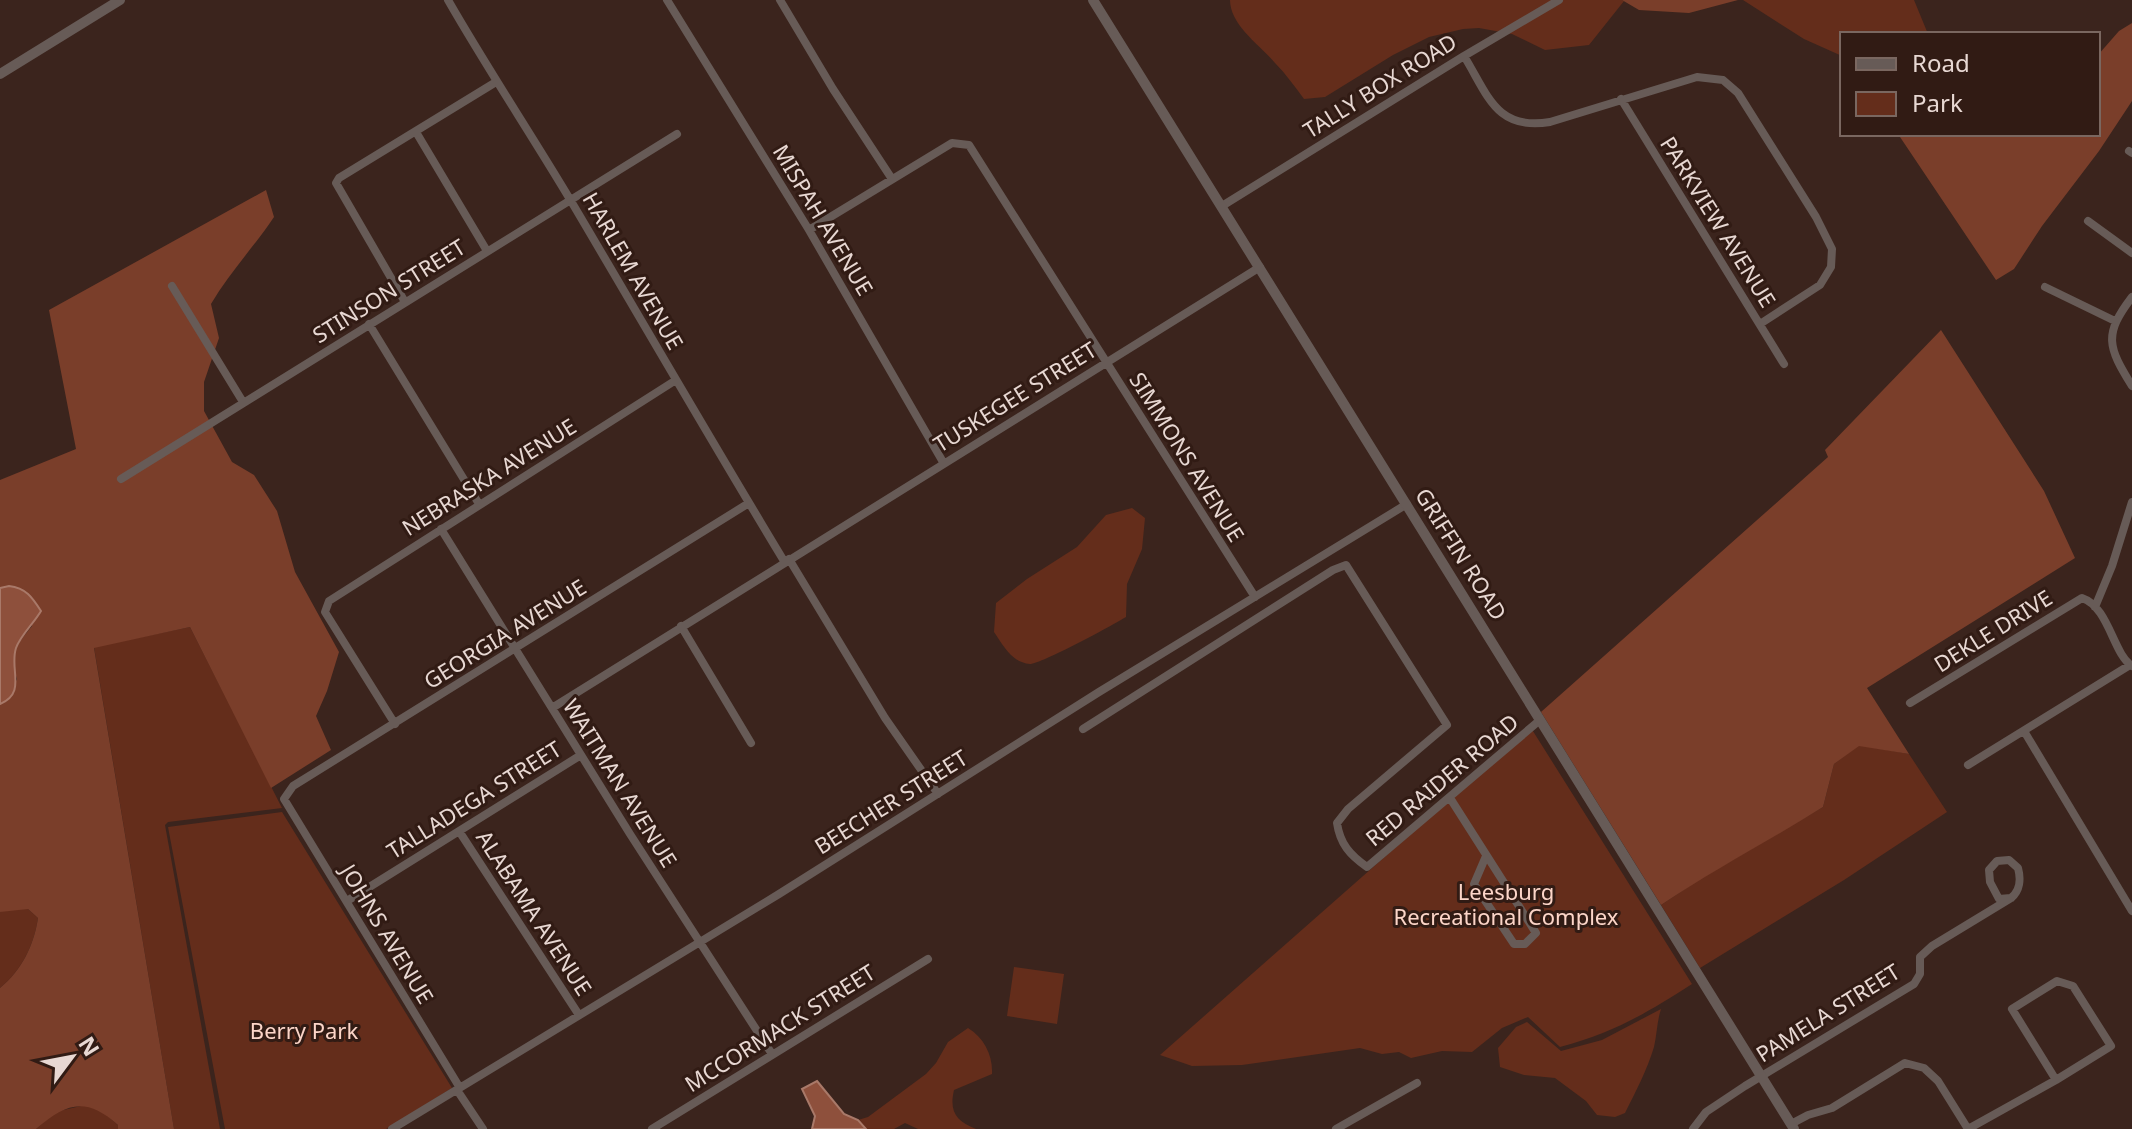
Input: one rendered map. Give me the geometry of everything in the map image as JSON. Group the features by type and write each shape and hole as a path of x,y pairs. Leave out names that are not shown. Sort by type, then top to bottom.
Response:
{"street":[{"path":"0,74 120,0"},
{"name":"HARLEM AVENUE","path":"448,0 571,200 749,503 878,707 938,794"},
{"name":"MISPAH AVENUE","path":"667,0 809,230 943,462"},
{"path":"780,0 892,179 809,230"},
{"name":"GRIFFIN ROAD","path":"1093,0 1793,1126"},
{"name":"TALLY BOX ROAD","path":"1222,206 1559,0"},
{"path":"1464,56 1504,115 1526,124 1550,122 1697,77 1723,80 1738,93 1816,217 1832,249 1831,267 1812,292 1760,324"},
{"path":"405,302 336,183 339,178 496,82"},
{"name":"PARKVIEW AVENUE","path":"1621,99 1784,364"},
{"path":"416,132 487,251"},
{"name":"STINSON STREET","path":"121,479 677,134"},
{"name":"SIMMONS AVENUE","path":"892,179 955,142 963,142 973,148 1255,597"},
{"path":"2088,221 2132,253"},
{"name":"TUSKEGEE STREET","path":"552,708 1260,267"},
{"path":"172,286 243,402"},
{"path":"2045,287 2115,321"},
{"path":"2132,297 2115,321 2111,340 2112,351 2132,386"},
{"path":"369,324 479,504"},
{"name":"NEBRASKA AVENUE","path":"395,724 325,612 331,598 676,380"},
{"path":"1968,765 2131,665 2123,658 2117,640 2095,607 2112,566 2132,502"},
{"name":"GEORGIA AVENUE","path":"284,799 293,786 749,503"},
{"name":"BEECHER STREET","path":"392,1129 699,943 1407,504"},
{"name":"WAITMAN AVENUE","path":"441,529 699,943 772,1054"},
{"name":"RED RAIDER ROAD","path":"1083,729 1320,578 1346,565 1447,725 1348,809 1337,823 1339,838 1351,856 1367,867 1540,720"},
{"name":"DEKLE DRIVE","path":"1910,703 2075,602 2085,598 2095,607"},
{"path":"681,626 751,743"},
{"path":"2024,731 2132,911"},
{"name":"TALLADEGA STREET","path":"347,901 581,755"},
{"path":"1450,798 1536,933 1525,944 1514,944 1474,884 1486,856"},
{"name":"JOHNS AVENUE","path":"284,799 483,1129"},
{"name":"ALABAMA AVENUE","path":"459,831 579,1015"},
{"path":"2009,860 2018,868 2019,889 2011,898 1999,899 1990,882 1989,870 1997,861 2009,860"},
{"name":"PAMELA STREET","path":"1693,1129 1706,1112 1914,984 1920,974 1920,957 1923,953 2011,898"},
{"name":"MCCORMACK STREET","path":"652,1129 928,959"},
{"path":"1793,1126 1808,1115 1832,1108 1905,1063 1924,1068 1938,1081 1968,1129 2056,1080 2111,1046 2073,986 2057,981 2012,1009 2056,1080"},
{"path":"1336,1129 1417,1083"}],"green space":[{"path":"1230,0 1624,1 1589,45 1545,50 1512,34 1479,28 1463,29 1429,37 1325,97 1304,99 1240,26"},
{"path":"1743,0 1914,0 1927,32 1840,32 1840,55 1804,39"},
{"path":"1132,508 1145,518 1142,549 1127,584 1126,617 1037,662 1024,663 1013,657 994,632 996,603 1077,547 1106,515"},
{"path":"190,627 282,808 168,822 165,825 220,1129 174,1129 94,647"},
{"name":"Leesburg Recreational Complex","path":"1531,728 1692,984 1629,1021 1560,1047 1528,1017 1502,1028 1472,1052 1442,1051 1411,1058 1399,1052 1382,1054 1360,1048 1242,1065 1192,1066 1160,1055"},
{"path":"1859,745 1909,754 1947,812 1844,880 1700,968 1661,905 1823,807 1834,764"},
{"name":"Berry Park","path":"282,812 452,1088 386,1129 225,1129 168,827"},
{"path":"28,909 38,918 26,956 0,988 0,912"},
{"path":"1014,967 1064,974 1057,1024 1007,1016"},
{"path":"1661,1009 1654,1047 1645,1072 1625,1113 1615,1117 1597,1115 1586,1101 1555,1078 1524,1075 1500,1067 1498,1048 1516,1027 1527,1022 1561,1051 1602,1040"},
{"path":"968,1028 986,1048 992,1074 954,1090 953,1110 963,1123 976,1129 918,1129 905,1123 894,1129 866,1129 858,1120 868,1117 926,1074 948,1042"},
{"path":"85,1105 101,1110 118,1125 118,1129 36,1129 55,1112"}],"shaded area":[{"path":"1622,0 1738,0 1689,13 1639,10"},
{"path":"2132,23 2132,101 2014,269 1996,280 1899,136 2100,136 2100,53 2119,31"},
{"path":"266,190 274,217 211,304 219,338 204,382 204,411 232,462 254,475 277,511 295,572 339,652 316,716 331,750 271,788 190,627 94,648 174,1129 118,1129 118,1125 107,1116 76,1106 57,1113 36,1129 0,1129 0,988 26,956 38,918 28,909 0,912 0,704 7,701 17,679 14,656 32,626 9,586 0,588 0,480 76,449 49,310"},
{"path":"1941,330 2044,491 2075,558 1867,688 1909,754 1859,746 1834,764 1823,807 1661,905 1541,712 1828,457 1825,450"},
{"path":"9,586 28,594 41,611 18,643 14,656 13,694 0,704 0,588"},
{"path":"817,1081 844,1114 858,1120 866,1129 812,1129 815,1116 802,1089"}]}
